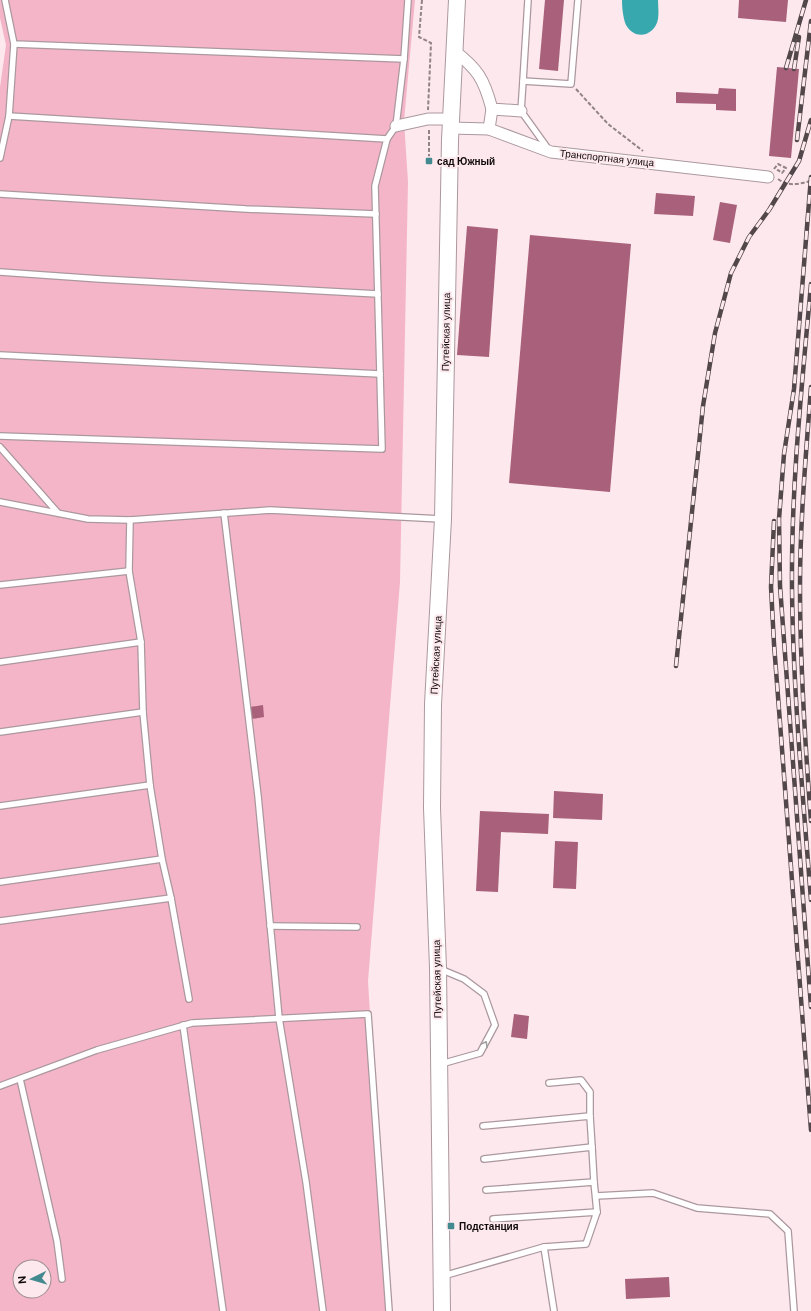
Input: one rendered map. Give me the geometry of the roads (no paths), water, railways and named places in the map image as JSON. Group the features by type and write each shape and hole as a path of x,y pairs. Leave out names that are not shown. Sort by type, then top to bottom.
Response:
{"main road":[{"name":"Путейская улица","path":"442,1311 438,968 432,793 433,704 443,520 450,124 457,0"}],"street":[{"path":"453,50 472,64 486,85 492,109 489,129"},
{"path":"492,109 521,111"},
{"name":"Транспортная улица","path":"396,126 428,119 450,124 489,129 551,152 768,177"}],"lane":[{"path":"0,158 9,116 14,44 4,0"},
{"path":"0,436 382,450 375,186 387,139 396,126 404,59 408,0"},
{"path":"528,0 521,111 551,152"},
{"path":"523,81 571,84 578,0"},
{"path":"14,44 404,59"},
{"path":"9,116 387,139"},
{"path":"0,194 246,210 376,214"},
{"path":"0,272 378,294"},
{"path":"0,355 380,374"},
{"path":"0,447 59,513"},
{"path":"0,502 88,519 130,520 270,510 443,520"},
{"path":"224,513 258,796 279,1018 306,1182 323,1311"},
{"path":"130,520 129,571 141,642 143,712 150,785 162,858 171,898 189,999"},
{"path":"0,585 129,571"},
{"path":"0,662 141,642"},
{"path":"0,732 143,712"},
{"path":"0,806 150,785"},
{"path":"0,882 162,858"},
{"path":"0,921 171,898"},
{"path":"270,926 356,927"},
{"path":"438,968 464,979 484,994 495,1025 480,1053 439,1065"},
{"path":"0,1086 97,1050 192,1023 368,1014 389,1311"},
{"path":"183,1025 223,1311"},
{"path":"20,1079 57,1241 62,1279"},
{"path":"441,1277 544,1247 586,1244 597,1212 590,1116 590,1092 581,1080 548,1083"},
{"path":"484,1126 590,1116"},
{"path":"484,1160 592,1147"},
{"path":"486,1190 594,1182"},
{"path":"596,1196 653,1192 697,1208 770,1214 788,1230 794,1311"},
{"path":"492,1219 597,1212"},
{"path":"544,1247 554,1311"}],"water":[{"path":"622,0 658,0 658,19 656,25 649,33 639,35 630,30 624,19"}],"railway":[{"path":"786,68 806,0"},
{"path":"797,140 811,21"},
{"path":"794,69 799,37"},
{"path":"676,666 703,406 715,333 731,273 749,237 769,210 799,161 811,120"},
{"path":"811,177 794,389 784,454 779,519 780,586 811,1007"},
{"path":"811,284 795,474 792,550 796,705 811,900"},
{"path":"811,387 805,462 800,562 803,704 811,821"},
{"path":"774,521 771,587 774,644 811,1130"}],"place":[{"name":"сад Южный","path":"429,161"},
{"name":"Подстанция","path":"451,1226"}]}
